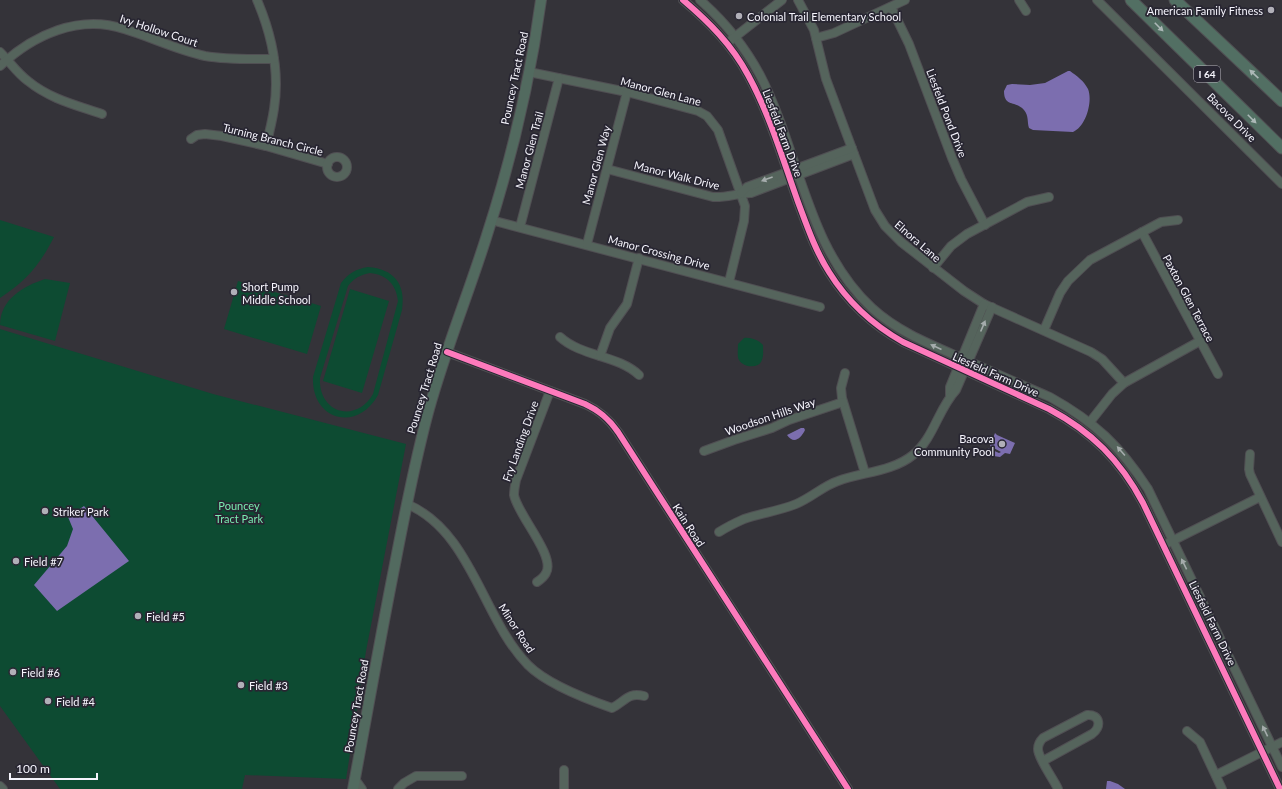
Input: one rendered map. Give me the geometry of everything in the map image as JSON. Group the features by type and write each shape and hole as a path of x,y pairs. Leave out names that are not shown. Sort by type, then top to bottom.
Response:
{"highway":[{"name":"I 64","path":"1131,0 1282,148"},
{"path":"1175,0 1282,101"}],"main road":[{"name":"Pouncey Tract Road","path":"354,784 407,504 424,427 435,386 467,297 491,220 518,124 529,72 541,0"}],"street":[{"path":"257,0 268,28 272,44 276,77 274,108 266,146"},
{"name":"Liesfeld Farm Drive","path":"683,0 709,23 727,43 749,76 763,105 817,250 837,284 853,304 892,336 927,354 1049,409 1075,424 1110,455 1129,479 1164,545 1280,789"},
{"name":"Liesfeld Farm Drive","path":"700,0 716,15 735,37 761,77 778,116 797,172 826,245 845,277 857,292 877,312 907,333 1050,397 1077,413 1090,422 1117,447 1135,469 1148,489 1282,766"},
{"path":"727,43 782,0"},
{"name":"Elnora Lane","path":"798,0 814,30 826,79 875,210 885,226 901,242 968,295 988,306 1091,352 1102,360 1124,383"},
{"path":"816,38 834,33 905,0"},
{"path":"1019,0 1026,11"},
{"name":"Bacova Drive","path":"1097,0 1282,184"},
{"name":"Liesfeld Pond Drive","path":"891,7 909,44 961,179 985,225"},
{"name":"Ivy Hollow Court","path":"0,66 29,43 48,33 68,27 92,24 125,29 205,56 235,59 274,59"},
{"path":"0,52 18,73 46,93 65,102 102,114"},
{"name":"Manor Glen Lane","path":"529,72 627,92 698,111 707,116 718,130 745,206 745,213 729,282"},
{"name":"Manor Glen Trail","path":"520,227 559,78"},
{"name":"Manor Glen Way","path":"587,244 627,92"},
{"name":"Turning Branch Circle","path":"191,139 197,135 205,134 266,146 328,164"},
{"name":"Manor Walk Drive","path":"607,169 713,197 722,198 741,193 751,194 788,175 853,151"},
{"path":"933,268 952,246 966,234 1027,202 1049,197"},
{"name":"Manor Crossing Drive","path":"491,220 587,244 820,307"},
{"path":"1044,330 1060,293 1068,281 1090,260 1161,222 1178,220"},
{"name":"Paxton Glen Terrace","path":"1142,232 1218,374"},
{"path":"600,356 610,328 627,304 639,258"},
{"path":"720,532 744,519 797,504 809,498 818,490 838,481 892,466 903,462 912,455 928,438 950,396 950,387 961,369 988,306"},
{"path":"560,337 569,344 630,368 639,375"},
{"path":"1090,422 1112,394 1124,383 1200,341"},
{"name":"Kain Road","path":"447,352 596,409 612,423 848,789"},
{"path":"845,373 841,388 843,402 865,473"},
{"name":"Fry Landing Drive","path":"537,582 546,573 547,567 545,552 518,506 514,493 516,480 550,391"},
{"name":"Woodson Hills Way","path":"704,452 734,440 772,428 789,420 843,402"},
{"path":"1250,454 1248,469 1282,542"},
{"path":"1164,545 1260,497"},
{"name":"Minor Road","path":"407,504 428,516 438,524 454,545 515,650 534,670 572,692 612,708 625,698 631,696 644,696"},
{"path":"1043,761 1092,734 1098,728 1098,719 1091,715 1087,715 1043,738 1038,745 1043,761 1058,789"},
{"path":"1187,731 1200,742 1222,789"},
{"path":"1216,775 1282,742"},
{"path":"564,770 564,789"},
{"path":"398,789 404,782 416,776 462,776"},
{"path":"354,784 362,789"},
{"path":"0,786 3,789"}],"green space":[{"path":"0,220 54,237 32,272 18,285 0,298"},
{"path":"364,268 377,268 385,271 396,280 400,285 402,293 402,310 378,395 369,407 359,414 348,417 337,416 327,412 319,403 314,392 313,377 341,283 356,270","holes":["370,273 376,274 390,281 393,285 398,301 373,394 366,403 357,409 348,411 339,410 331,406 325,399 321,390 320,378 348,286 360,276"]},
{"path":"45,279 70,283 55,341 0,325 4,308 9,301 29,285"},
{"path":"238,281 321,306 307,354 224,329"},
{"path":"350,289 389,301 362,393 323,381"},
{"name":"Pouncey Tract Park","path":"0,329 213,394 406,444 366,651 346,779 245,775 242,789 60,789 0,706"},
{"path":"744,338 754,339 763,345 762,360 756,366 747,366 738,359 738,344"}],"shaded area":[{"path":"1068,71 1078,77 1088,89 1090,100 1089,107 1082,125 1073,132 1033,130 1029,128 1026,112 1018,105 1006,100 1004,91 1007,85 1030,85 1045,83"},
{"path":"804,428 805,430 799,438 795,440 792,440 787,435"},
{"name":"Bacova Community Pool","path":"995,433 1015,443 1010,454 1005,453 1000,457 987,455 988,448 999,453 1001,452 990,446"},
{"path":"84,506 129,561 57,611 34,585 67,546 73,529 68,517"},
{"path":"1107,781 1118,784 1125,789 1106,789"}],"cycle path":[{"path":"683,0 719,34 742,64 756,90 770,122 815,247 836,283 852,302 881,328 903,342 1049,409 1079,427 1104,448 1125,473 1143,503 1280,789"},
{"path":"447,352 585,404 600,413 611,423 848,789"}],"place":[{"name":"American Family Fitness","path":"1271,10"},
{"name":"Colonial Trail Elementary School","path":"739,16"},
{"name":"Short Pump Middle School","path":"234,292"},
{"name":"Bacova Community Pool","path":"1002,444"},
{"name":"Striker Park","path":"45,511"},
{"name":"Field #7","path":"16,561"},
{"name":"Field #5","path":"138,616"},
{"name":"Field #6","path":"13,672"},
{"name":"Field #3","path":"241,685"},
{"name":"Field #4","path":"48,701"}]}
